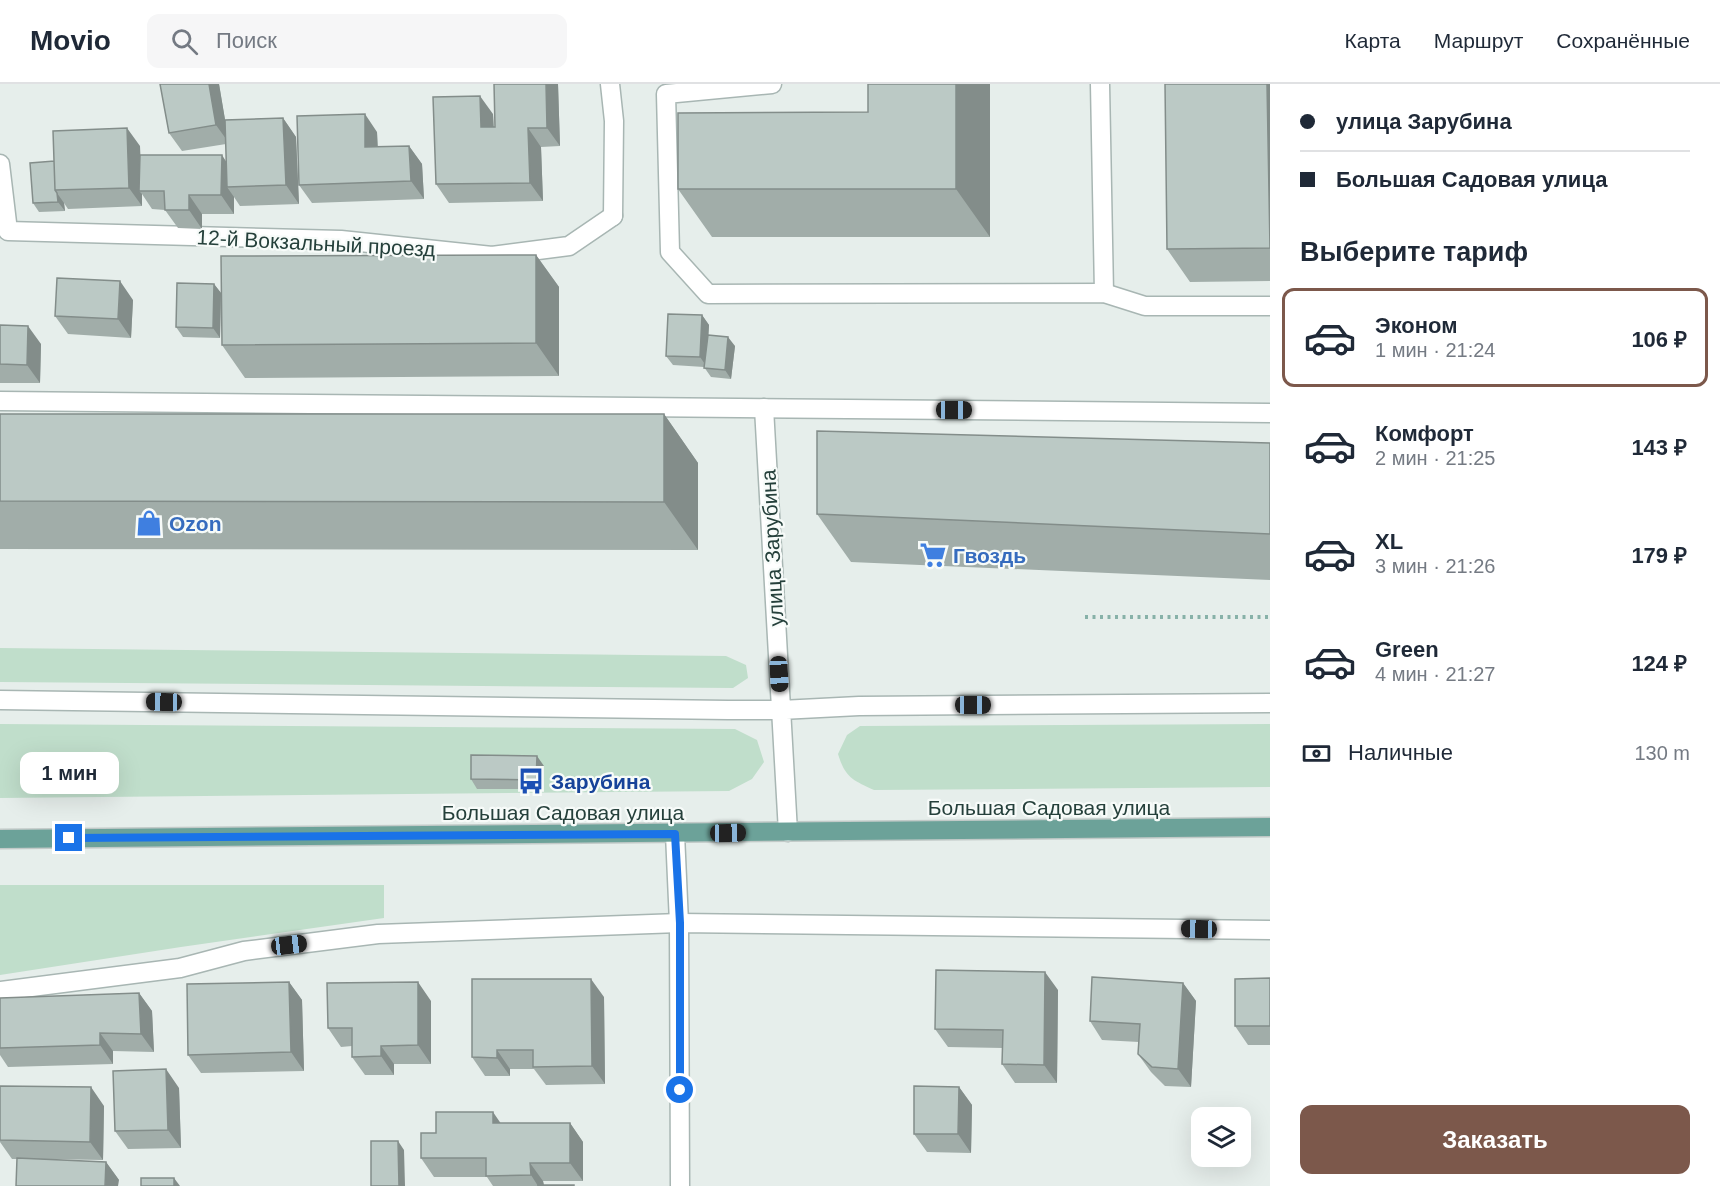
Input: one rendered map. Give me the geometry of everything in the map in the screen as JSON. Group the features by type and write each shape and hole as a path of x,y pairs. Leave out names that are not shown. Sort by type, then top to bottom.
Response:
{"main road":[{"name":"Большая Садовая улица","path":"0,839 1270,827"}],"street":[{"name":"12-й Вокзальный проезд","path":"0,164 8,231 341,240 492,256 568,246 613,216 614,121 610,84"},
{"path":"772,84 666,94 670,252 708,294 1104,293 1145,306 1270,306"},
{"path":"1100,84 1104,293"},
{"path":"0,401 1270,413"},
{"name":"улица Зарубина","path":"764,408 788,832"},
{"path":"0,700 781,710 859,706 1270,703"},
{"path":"675,834 680,923 680,1186"},
{"path":"0,991 180,968 244,951 378,934 680,923 1270,930"}],"path":[{"path":"1085,617 1270,617"}],"green space":[{"path":"0,648 726,656 746,665 748,678 733,688 0,682"},
{"path":"0,724 735,729 757,740 764,762 752,779 729,791 0,798"},
{"path":"1270,724 1270,787 874,790 850,777 843,768 838,754 847,735 860,726"},
{"path":"0,885 384,885 384,918 0,975"}],"building":[{"path":"160,84 209,84 216,125 169,133"},
{"path":"494,84 546,84 547,128 528,128 530,183 436,184 433,97 480,96 481,127 495,127"},
{"path":"868,84 956,84 956,189 678,189 678,113 868,112"},
{"path":"1165,84 1267,84 1270,248 1167,249"},
{"path":"365,114 365,147 409,146 411,181 299,185 297,116"},
{"path":"283,118 286,185 227,187 225,120"},
{"path":"127,128 129,188 55,190 53,131"},
{"path":"140,155 222,155 221,195 189,195 189,210 165,210 164,191 139,191"},
{"path":"54,161 55,190 58,202 33,203 30,163"},
{"path":"536,255 536,343 222,345 221,256"},
{"path":"57,278 120,281 118,319 55,316"},
{"path":"177,283 214,284 213,328 176,327"},
{"path":"668,314 702,315 700,357 666,356"},
{"path":"0,325 28,326 27,365 0,364"},
{"path":"708,335 728,337 725,370 704,368"},
{"path":"0,414 664,414 664,502 0,501"},
{"path":"817,431 1270,443 1270,534 817,514"},
{"path":"471,755 537,756 536,780 471,779"},
{"path":"936,970 1045,972 1044,1065 1002,1064 1003,1030 935,1029"},
{"path":"1092,977 1183,983 1178,1069 1152,1067 1138,1054 1140,1024 1090,1021"},
{"path":"1270,978 1270,1026 1235,1026 1235,979"},
{"path":"472,979 591,979 592,1066 533,1067 533,1050 497,1050 497,1058 472,1057"},
{"path":"289,982 291,1052 188,1055 187,984"},
{"path":"418,982 418,1045 381,1046 381,1056 352,1057 352,1028 328,1028 327,983"},
{"path":"139,993 141,1034 100,1033 100,1045 0,1048 0,998"},
{"path":"166,1069 168,1130 115,1131 113,1071"},
{"path":"0,1086 91,1087 90,1142 0,1140"},
{"path":"914,1086 959,1087 958,1134 914,1134"},
{"path":"436,1112 493,1112 493,1123 570,1123 570,1163 530,1163 531,1175 486,1176 486,1158 421,1158 421,1133 436,1133"},
{"path":"371,1141 398,1141 399,1186 371,1186"},
{"path":"17,1158 106,1162 105,1186 16,1186"},
{"path":"141,1178 174,1178 174,1186 141,1186"},
{"path":"574,1185 574,1186 538,1186"}],"place":[{"name":"Ozon","path":"149,523"},
{"name":"Гвоздь","path":"933,555"},
{"name":"Зарубина","path":"531,781"}],"route":[{"path":"69,838 675,834 680,923 680,1090"}]}
